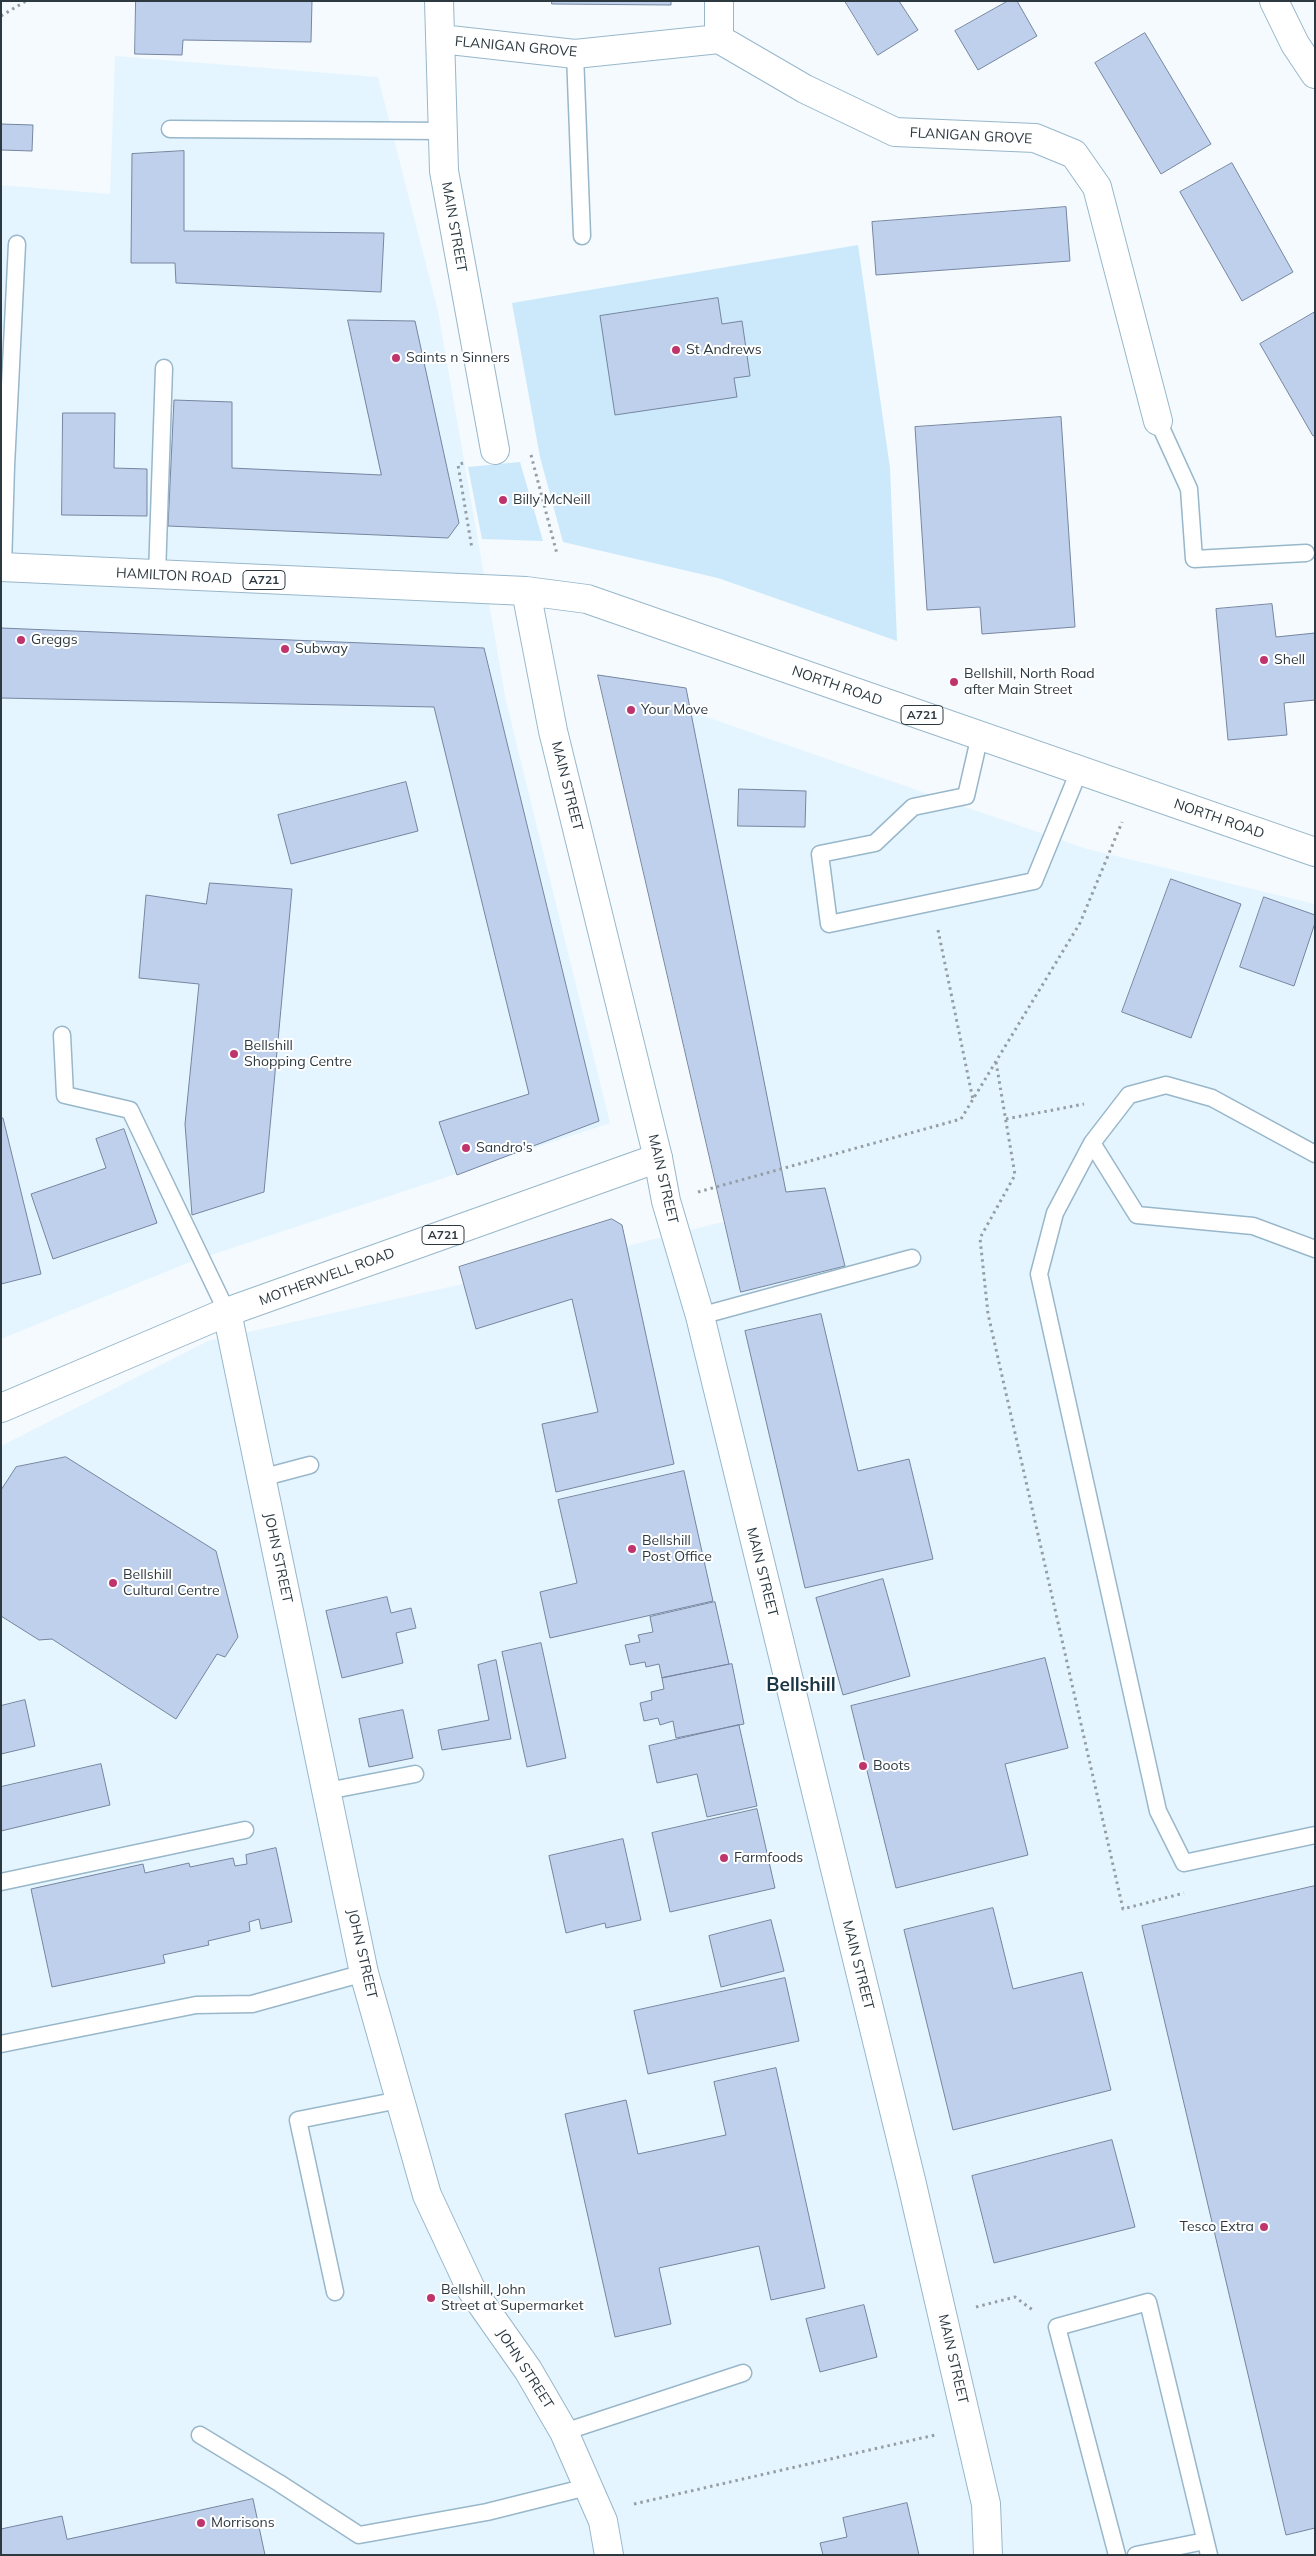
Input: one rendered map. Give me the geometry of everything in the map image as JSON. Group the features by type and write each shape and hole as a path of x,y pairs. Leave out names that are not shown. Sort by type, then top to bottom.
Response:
{"street":[{"name":"MAIN STREET","path":"439,1 444,171 495,450"},
{"path":"718,1 719,39"},
{"path":"1274,1 1295,44 1315,74"},
{"name":"FLANIGAN GROVE","path":"441,39 575,54 719,39 805,89 895,132 1034,138 1074,154 1097,187 1158,421"},
{"name":"HAMILTON ROAD","path":"2,567 526,591"},
{"name":"MAIN STREET","path":"526,591 553,731 658,1158 666,1201 700,1316 969,2427 986,2504 988,2555"},
{"name":"NORTH ROAD","path":"526,591 587,599 1315,852"},
{"name":"MOTHERWELL ROAD","path":"1,1408 227,1312 658,1158"},
{"name":"JOHN STREET","path":"227,1312 364,1973 427,2195 471,2289 528,2370 564,2432 603,2521 609,2555"}],"lane":[{"path":"575,54 582,236"},
{"path":"170,129 443,131"},
{"path":"2,567 4,466 17,244"},
{"path":"157,575 164,368"},
{"name":"FLANIGAN GROVE","path":"1158,421 1189,489 1194,559 1306,553"},
{"path":"980,735 966,796 913,808 875,842 820,854 829,924 1034,881 1079,771"},
{"path":"62,1035 65,1095 130,1110 227,1312"},
{"path":"1315,1154 1212,1098 1166,1085 1130,1096 1092,1143 1055,1213 1039,1274 1158,1811 1184,1863 1315,1835"},
{"path":"1092,1143 1138,1215 1253,1226 1315,1249"},
{"path":"700,1316 912,1258"},
{"path":"261,1478 310,1465"},
{"path":"327,1790 415,1774"},
{"path":"1,1882 245,1830"},
{"path":"2,2041 196,2005 252,2004 364,1973"},
{"path":"335,2292 298,2120 399,2100"},
{"path":"1117,2555 1057,2327 1148,2302 1207,2548 1136,2555"},
{"path":"564,2432 744,2373"},
{"path":"200,2435 359,2535 487,2512 587,2488"}],"path":[{"path":"1,16 26,1"},
{"path":"472,548 458,465 495,450 531,454 558,554"},
{"path":"666,1201 961,1119 1080,923 1135,790"},
{"path":"932,902 973,1100"},
{"path":"996,1062 1015,1175 980,1238 988,1314 1124,1909 1196,1890 1218,1856"},
{"path":"1006,1119 1130,1096"},
{"path":"942,2314 1015,2297 1057,2327"},
{"path":"603,2521 630,2505 969,2427"}],"shaded area":[{"path":"115,56 378,77 438,311 506,701 610,1123 190,1262 1,1339 1,185 110,194"},
{"path":"858,245 890,468 897,641 718,578 563,542 540,457 512,303"},
{"path":"520,462 543,541 482,539 468,467"},
{"path":"643,695 1087,849 1315,904 1315,2555 1,2555 1,1446 208,1341 583,1257 770,1210"}],"building":[{"path":"136,1 312,1 311,42 183,40 182,55 135,54"},
{"path":"552,1 671,1 671,5 552,4"},
{"path":"845,1 899,1 918,30 878,55"},
{"path":"1008,1 1017,1 1037,36 978,70 955,31"},
{"path":"1145,33 1211,144 1161,174 1095,63"},
{"path":"1,124 33,125 32,151 1,150"},
{"path":"184,151 184,231 384,233 381,292 176,283 175,263 131,263 132,154"},
{"path":"1232,163 1293,272 1242,301 1180,192"},
{"path":"1066,207 1070,261 876,275 872,222"},
{"name":"St Andrews","path":"718,298 722,324 742,321 750,376 734,378 737,397 615,415 600,316"},
{"path":"1315,312 1315,435 1313,436 1260,344"},
{"path":"348,320 415,321 459,523 448,538 168,526 174,400 232,402 232,468 381,475"},
{"path":"63,413 115,413 114,468 147,469 147,516 62,515"},
{"path":"1061,417 1075,627 982,634 980,607 927,610 915,427"},
{"path":"1272,604 1276,637 1315,633 1315,700 1284,703 1287,735 1228,740 1216,609"},
{"path":"1,628 484,648 599,1121 457,1175 439,1122 529,1094 434,707 1,698"},
{"path":"598,675 686,688 786,1192 825,1188 845,1266 741,1292"},
{"path":"406,782 418,831 291,864 278,815"},
{"path":"739,789 806,791 805,827 738,826"},
{"path":"1171,879 1241,904 1191,1038 1122,1012"},
{"name":"Bellshill Shopping Centre","path":"210,883 292,889 264,1192 192,1215 185,1124 199,984 139,978 146,895 206,904"},
{"path":"1264,897 1315,915 1315,923 1294,986 1240,967"},
{"path":"1,1118 3,1118 41,1274 1,1284"},
{"path":"124,1129 157,1223 53,1259 31,1194 106,1168 96,1139"},
{"path":"612,1219 622,1225 674,1464 556,1492 542,1424 598,1412 572,1299 476,1329 459,1267"},
{"path":"821,1314 858,1471 909,1459 933,1559 805,1588 745,1331"},
{"name":"Bellshill Cultural Centre","path":"66,1457 216,1551 238,1637 225,1657 217,1654 176,1719 52,1639 39,1640 1,1616 1,1490 16,1467"},
{"path":"684,1471 713,1601 550,1638 540,1592 577,1583 558,1500"},
{"path":"883,1579 910,1676 843,1695 816,1598"},
{"path":"387,1597 391,1613 411,1608 416,1628 396,1633 403,1663 342,1678 326,1611"},
{"path":"715,1602 729,1664 662,1678 659,1664 646,1667 645,1662 630,1665 625,1645 640,1642 638,1635 653,1632 650,1617"},
{"path":"541,1643 566,1758 527,1767 502,1652"},
{"path":"1045,1658 1068,1748 1005,1764 1028,1855 896,1888 851,1706"},
{"path":"496,1660 511,1739 442,1750 438,1730 489,1720 478,1665"},
{"path":"732,1664 744,1724 676,1738 673,1721 660,1725 658,1718 644,1721 640,1703 652,1700 651,1692 664,1689 662,1678"},
{"path":"25,1700 35,1746 1,1754 1,1706"},
{"path":"403,1710 413,1758 369,1767 359,1719"},
{"path":"739,1725 757,1806 707,1817 697,1774 657,1783 649,1746"},
{"path":"101,1764 110,1805 1,1831 1,1787"},
{"path":"757,1809 775,1888 670,1912 652,1833"},
{"path":"623,1839 641,1920 606,1928 605,1923 566,1933 549,1856"},
{"path":"276,1848 292,1922 261,1929 259,1919 249,1922 250,1931 208,1941 209,1945 163,1955 165,1963 52,1987 31,1889 143,1864 145,1873 189,1863 190,1867 233,1858 235,1866 247,1864 246,1855"},
{"name":"Tesco Extra","path":"1315,1886 1315,2528 1286,2535 1142,1926"},
{"path":"993,1908 1013,1989 1082,1972 1111,2090 953,2130 904,1930"},
{"path":"771,1920 784,1971 721,1987 709,1936"},
{"path":"785,1978 799,2041 648,2074 634,2011"},
{"path":"776,2068 825,2288 771,2300 759,2246 659,2268 671,2324 615,2337 565,2114 626,2100 638,2154 726,2135 714,2082"},
{"path":"1112,2140 1135,2227 994,2263 972,2176"},
{"path":"864,2305 877,2357 820,2372 806,2319"},
{"name":"Morrisons","path":"253,2499 265,2555 1,2555 1,2529 62,2516 67,2539"},
{"path":"907,2503 919,2555 823,2555 820,2543 847,2537 843,2518"}],"place":[{"name":"St Andrews","path":"676,350"},
{"name":"Saints n Sinners","path":"396,358"},
{"name":"Billy McNeill","path":"503,500"},
{"name":"Greggs","path":"21,640"},
{"name":"Subway","path":"285,649"},
{"name":"Shell","path":"1264,660"},
{"name":"Bellshill, North Road after Main Street","path":"954,682"},
{"name":"Your Move","path":"631,710"},
{"name":"Bellshill Shopping Centre","path":"234,1054"},
{"name":"Sandro's","path":"466,1148"},
{"name":"Bellshill Post Office","path":"632,1549"},
{"name":"Bellshill Cultural Centre","path":"113,1583"},
{"name":"Boots","path":"863,1766"},
{"name":"Farmfoods","path":"724,1858"},
{"name":"Tesco Extra","path":"1264,2227"},
{"name":"Bellshill, John Street at Supermarket","path":"431,2298"},
{"name":"Morrisons","path":"201,2523"}],"district":[{"name":"Bellshill","path":"801,1685"}]}
